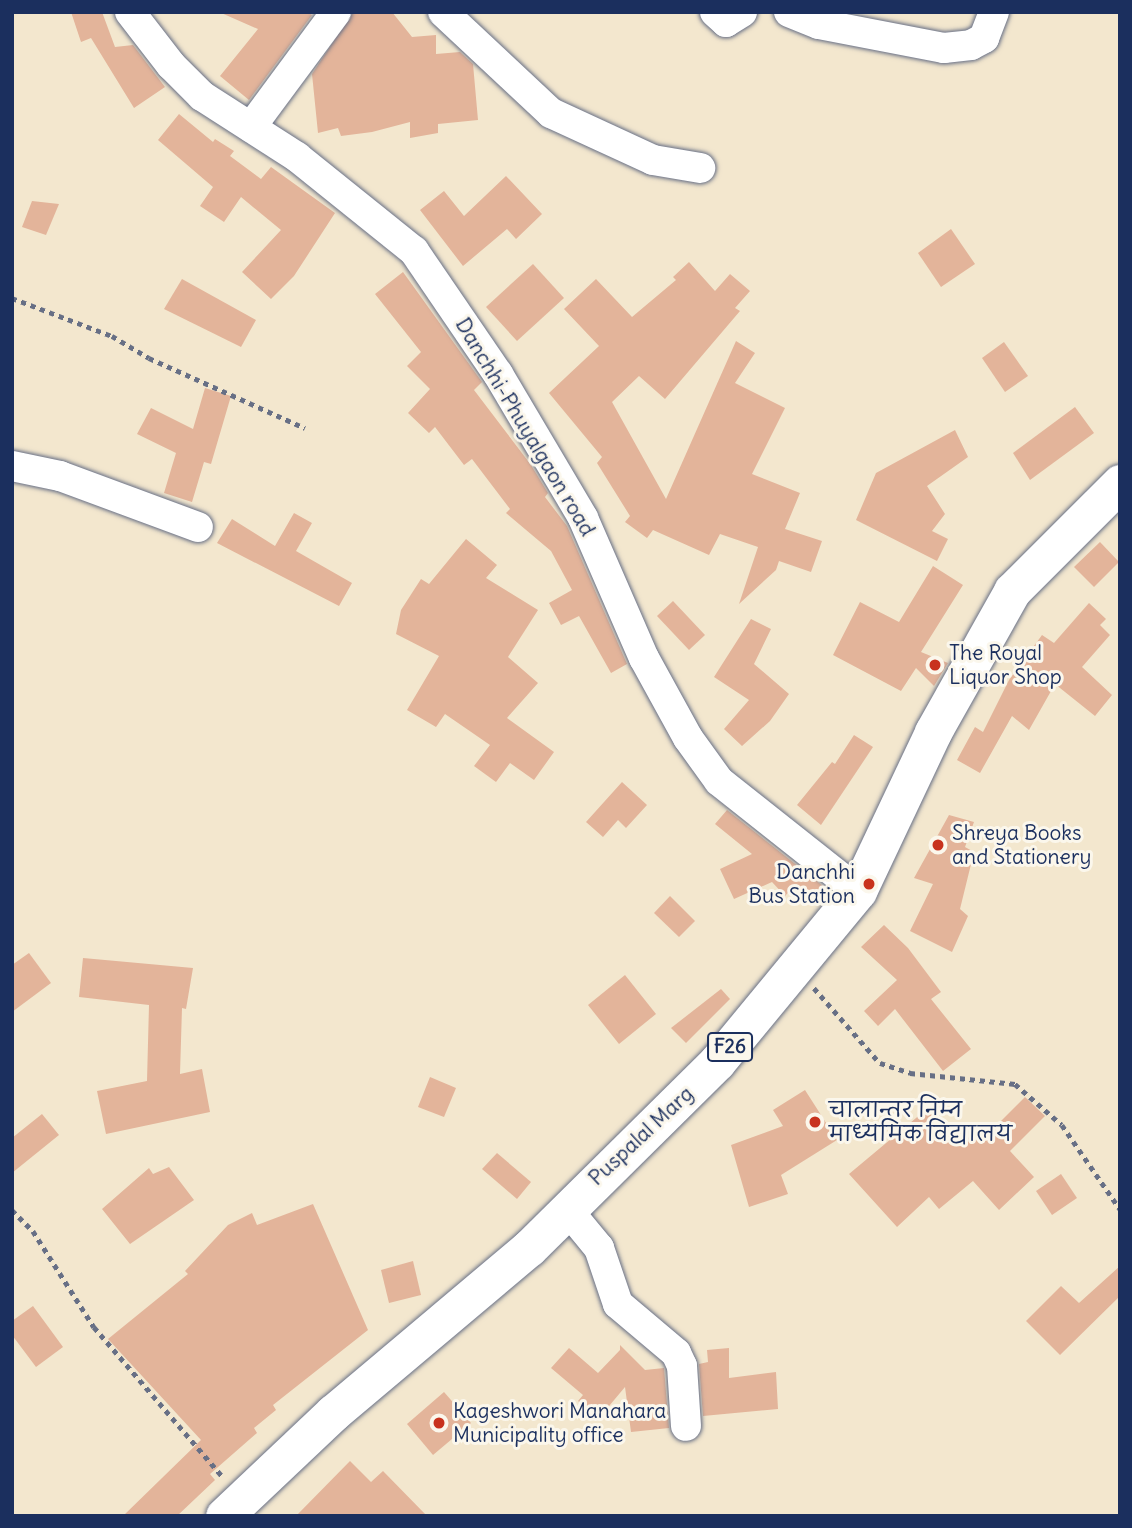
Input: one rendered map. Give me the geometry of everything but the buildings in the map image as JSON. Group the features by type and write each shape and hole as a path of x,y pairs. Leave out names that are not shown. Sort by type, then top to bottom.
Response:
{"main road":[{"name":"Puspalal Marg","path":"232,1507 368,1382 484,1290 668,1113 794,973 858,891 933,732 1012,592 1120,484"}],"street":[{"name":"Danchhi-Phuyalgaon road","path":"131,12 171,65 202,96 297,157 414,251 498,374 583,518 644,658 688,738 719,781 858,891"},
{"path":"251,127 336,12"},
{"path":"443,12 551,113 653,160 700,168"},
{"path":"715,12 726,22 742,12"},
{"path":"789,12 819,24 944,48 971,45 984,38 994,12"},
{"path":"12,466 60,476 198,527"},
{"path":"566,1209 599,1248 618,1304 676,1353 682,1366 686,1426"}],"path":[{"path":"12,298 112,337 149,358 305,428"},
{"path":"794,973 828,999 863,1049 880,1063 910,1073 1015,1084 1062,1125 1120,1209"},
{"path":"12,1210 33,1231 94,1327 232,1507"}],"place":[{"name":"The Royal Liquor Shop","path":"935,665"},
{"name":"Shreya Books and Stationery","path":"938,845"},
{"name":"Danchhi Bus Station","path":"869,884"},
{"name":"चालान्तर निम्न माध्यमिक विद्यालय","path":"815,1122"},
{"name":"Kageshwori Manahara Municipality office","path":"439,1423"}]}
